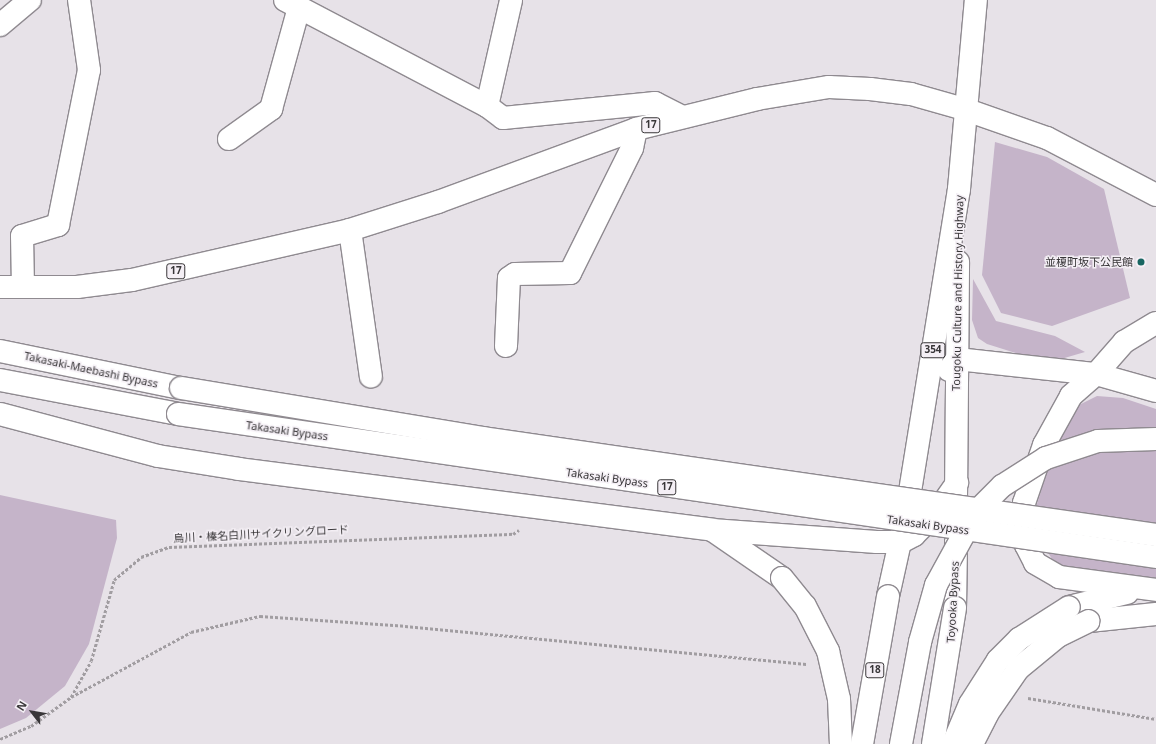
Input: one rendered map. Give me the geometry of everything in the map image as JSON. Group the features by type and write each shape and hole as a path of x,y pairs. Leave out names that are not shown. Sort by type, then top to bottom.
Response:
{"main road":[{"path":"0,25 30,0"},
{"path":"22,288 22,236 58,225 89,70 79,0"},
{"path":"488,106 511,0"},
{"name":"354","path":"959,189 964,109 976,0"},
{"path":"229,139 271,109 292,4 488,106 503,118 655,103 683,117"},
{"name":"17","path":"0,287 77,287 132,280 350,230 438,202 636,129 683,117 829,87 911,94 964,109"},
{"path":"964,109 1047,138 1156,195"},
{"path":"506,346 509,278 515,274 570,273 632,148 636,129"},
{"name":"Tougoku Culture and History Highway","path":"957,483 959,189"},
{"name":"Tougoku Culture and History Highway","path":"907,510 959,189"},
{"path":"350,230 371,377"},
{"path":"1156,323 1129,338 1096,374 1071,396 1044,445 1024,503 1026,545 1035,563 1054,575 1156,590"},
{"name":"Takasaki-Maebashi Bypass","path":"0,351 181,388"},
{"path":"907,510 929,452 940,387 957,359 1096,374 1156,391"},
{"name":"Takasaki Bypass","path":"0,380 178,414 1156,557"},
{"path":"1132,384 1156,399"},
{"name":"Takasaki Bypass","path":"181,388 482,438 1156,535"},
{"path":"0,414 158,456 239,469 712,530 901,542 925,526 957,483"},
{"path":"901,744 920,642 936,585 976,512 1002,486 1046,458 1098,441 1156,439"},
{"name":"Toyooka Bypass","path":"933,744 955,608 957,483"},
{"name":"354","path":"901,542 907,510"},
{"path":"712,530 782,578 805,606 828,651 839,699 841,744"},
{"name":"18","path":"862,744 888,596 901,542"},
{"path":"953,744 970,704 998,660 1025,635 1069,607 1118,594 1156,590"},
{"path":"972,744 987,714 1018,669 1058,636 1089,620 1156,614"}],"path":[{"name":"烏川・榛名白川サイクリングロード","path":"0,739 31,726 71,697 91,661 114,580 141,557 168,547 513,534 524,526"},
{"path":"71,697 191,632 260,616 397,625 809,665"},
{"path":"1026,698 1156,719"}],"shaded area":[{"path":"995,142 1047,157 1104,189 1130,298 1052,326 1001,313 982,275"},
{"path":"973,279 996,321 1055,336 1085,352 1061,359 1032,358 987,344 978,338 972,320"},
{"path":"1097,396 1123,398 1156,409 1156,578 1065,567 1052,559 1040,540 1036,507 1054,449 1077,406"},
{"path":"0,495 116,520 117,538 89,644 65,686 26,718 0,729"}],"place":[{"name":"並榎町坂下公民館","path":"1141,262"}]}
